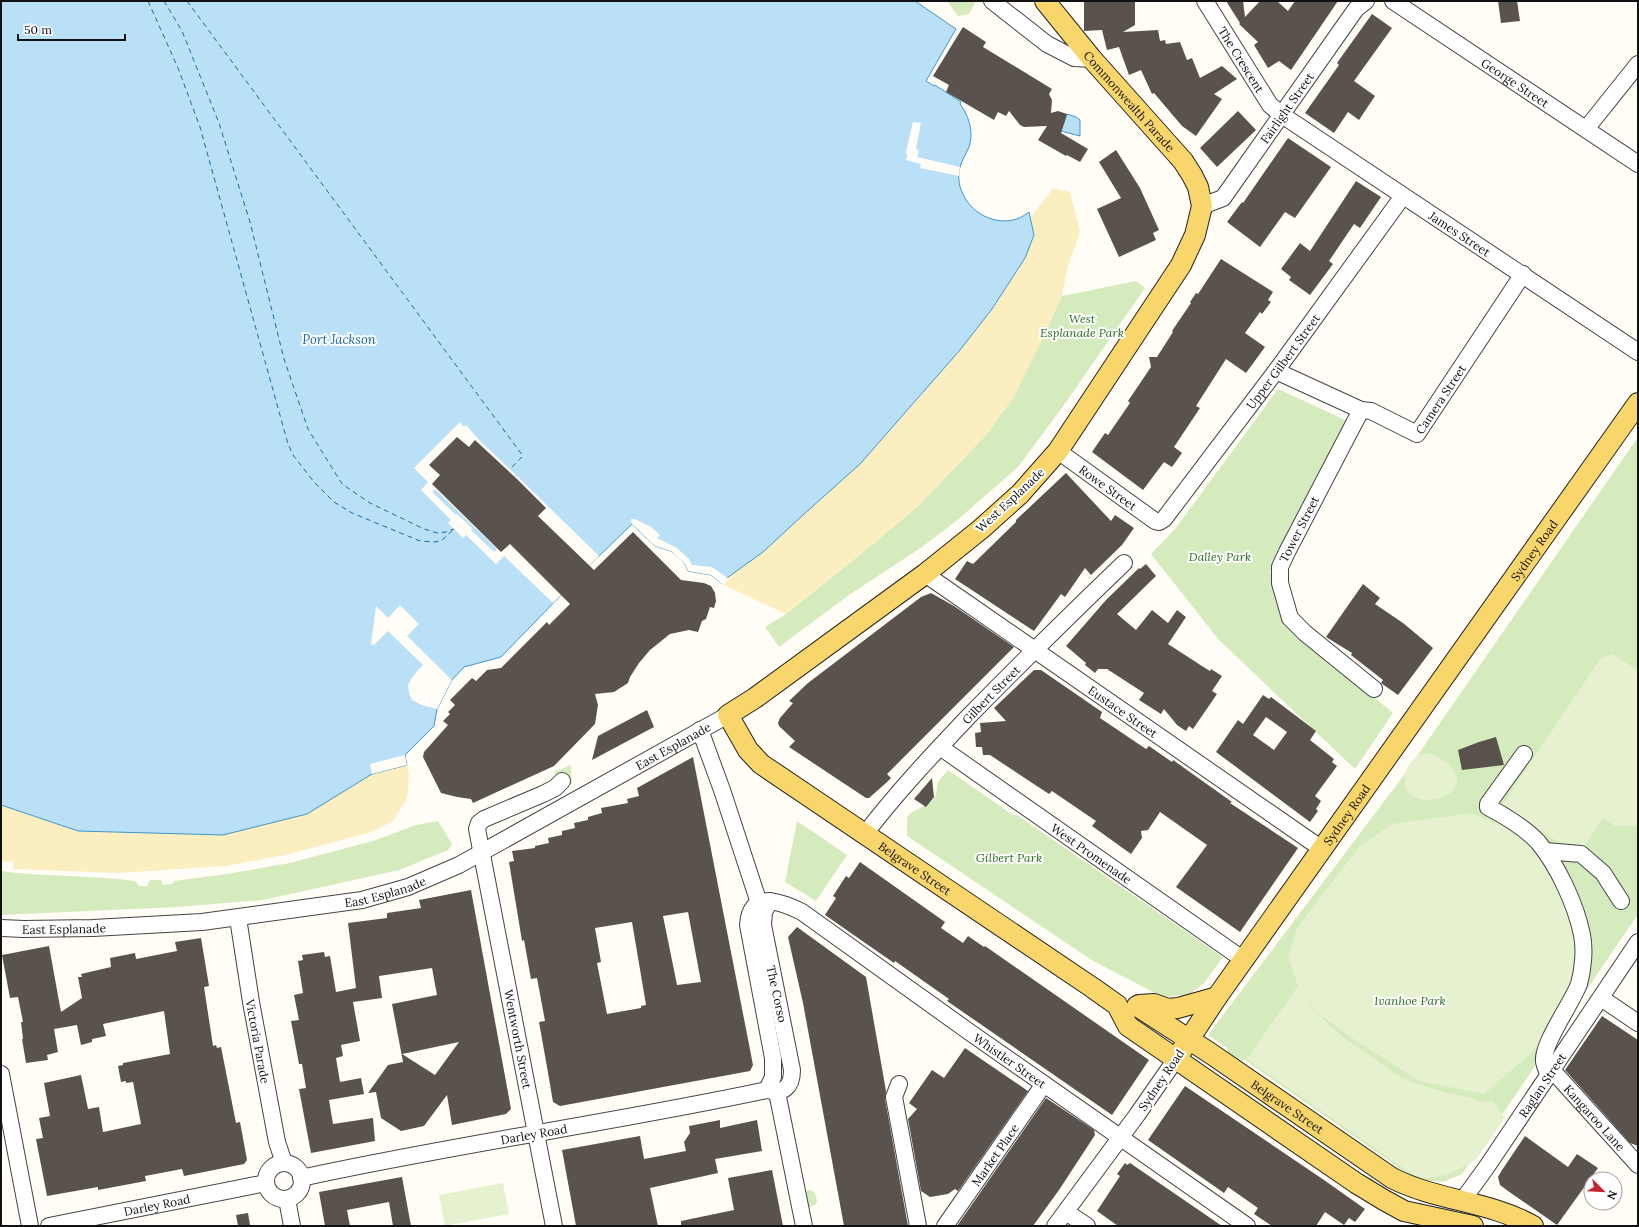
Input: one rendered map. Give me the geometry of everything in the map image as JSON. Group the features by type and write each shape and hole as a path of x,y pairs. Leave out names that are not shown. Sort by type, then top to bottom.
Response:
{"main road":[{"name":"Commonwealth Parade","path":"1045,1 1092,60 1184,161 1198,187 1202,206"},
{"name":"West Esplanade","path":"728,715 925,574 981,529 1020,494 1058,451 1181,265 1195,235 1202,206"},
{"name":"Sydney Road","path":"1176,1059 1217,997 1638,403"},
{"name":"Belgrave Street","path":"728,715 748,750 761,764 1045,955 1117,1006 1128,1026 1344,1175 1384,1200 1413,1214 1447,1224 1473,1226"},
{"path":"1117,1006 1154,1004 1168,1009 1178,1008 1217,997"},
{"name":"Belgrave Street","path":"1137,1006 1189,1039 1392,1178 1412,1187 1508,1213 1533,1226"},
{"name":"Raglan Street","path":"1447,1224 1462,1201"}],"street":[{"path":"992,1 1047,44 1074,58 1092,60"},
{"name":"The Crescent","path":"1205,1 1270,104 1282,115"},
{"name":"Fairlight Street","path":"1202,206 1223,198 1356,9 1366,1"},
{"name":"George Street","path":"1393,1 1638,164"},
{"path":"1586,129 1638,64"},
{"name":"James Street","path":"1282,115 1638,352"},
{"name":"Upper Gilbert Street","path":"1159,522 1164,519 1276,371 1403,196"},
{"name":"Camera Street","path":"1276,371 1361,410 1371,411 1417,434 1523,274"},
{"name":"Tower Street","path":"1361,410 1287,552 1280,567 1280,583 1290,618 1305,633 1374,689"},
{"name":"Rowe Street","path":"1058,451 1155,521 1159,522"},
{"name":"Gilbert Street","path":"865,834 885,808 940,747 1035,648 1124,563"},
{"name":"Eustace Street","path":"925,574 1035,648 1322,849"},
{"name":"East Esplanade","path":"1,928 24,929 150,926 238,918 368,898 408,887 435,877 728,715"},
{"path":"700,730 764,902"},
{"name":"West Promenade","path":"940,747 1244,960"},
{"path":"1524,754 1488,804 1488,807 1517,825 1537,841 1545,851 1561,878 1577,917 1583,937 1583,958 1579,983 1561,1020 1549,1039 1543,1060 1551,1072"},
{"name":"Wentworth Street","path":"554,1226 483,851 477,829 479,823 484,819 555,788 562,781"},
{"path":"1545,851 1581,854 1603,873 1621,901"},
{"name":"Whistler Street","path":"764,902 778,902 802,912 890,976 1247,1226"},
{"name":"The Corso","path":"764,902 751,909 748,925 773,1058 772,1091 804,1226"},
{"name":"Victoria Parade","path":"238,918 251,1002 277,1142 284,1163"},
{"name":"Raglan Street","path":"1462,1201 1638,942"},
{"path":"1601,998 1638,1023"},
{"name":"Sydney Road","path":"1055,1226 1121,1138 1176,1059"},
{"name":"Kangaroo Lane","path":"1551,1072 1638,1165"},
{"path":"1,1074 30,1226"},
{"name":"Market Place","path":"945,1226 1044,1084"},
{"name":"Darley Road","path":"301,1178 536,1132 772,1091"},
{"path":"896,1091 918,1226"},
{"path":"284,1163 291,1164 296,1168 301,1178 298,1192 294,1196 287,1199 275,1197 267,1188 266,1183 267,1175 270,1170 274,1166 284,1163"},
{"name":"Darley Road","path":"48,1226 266,1183"},
{"path":"287,1199 292,1226"},
{"path":"1066,1212 1087,1226"}],"green space":[{"path":"947,1 976,1 969,14 958,16"},
{"name":"West Esplanade Park","path":"1136,281 1145,288 1064,405 1018,467 955,522 922,547 849,595 779,647 765,627 786,614 919,505 986,435 1013,398 1062,296"},
{"name":"Dalley Park","path":"1278,389 1350,422 1270,571 1287,624 1393,713 1355,769 1219,640 1151,554 1175,529"},
{"name":"Ivanhoe Park","path":"1638,437 1638,914 1462,1174 1443,1182 1415,1179 1245,1060 1241,1061 1230,1056 1226,1047 1208,1035 1404,775"},
{"path":"1612,654 1638,670 1638,826 1615,826 1603,818 1582,850 1571,851 1503,804 1601,658"},
{"path":"1430,753 1443,760 1451,767 1457,780 1456,786 1447,795 1441,798 1427,800 1410,794 1405,786 1405,775 1410,764 1418,755"},
{"path":"571,765 572,784 555,780 556,775 554,772"},
{"name":"Gilbert Park","path":"948,770 1013,815 1017,815 1223,957 1204,983 1189,995 1163,997 1093,961 907,836 907,817 931,801 936,791 937,783"},
{"path":"1472,813 1521,834 1547,863 1576,920 1583,951 1570,990 1536,1049 1484,1094 1419,1081 1355,1040 1320,1015 1302,992 1309,1003 1325,1021 1334,1030 1396,1074 1421,1085 1476,1099 1479,1102 1492,1101 1505,1117 1476,1160 1447,1175 1419,1179 1247,1059 1298,986 1288,957 1297,928 1360,846 1392,824"},
{"path":"438,821 452,844 448,850 399,870 263,900 177,907 1,915 1,871 118,879 135,881 139,886 147,886 150,880 161,880 163,885 172,884 174,881 227,874 290,863 373,841 416,825"},
{"path":"797,821 847,855 816,901 785,882"},
{"path":"503,1183 509,1214 445,1226 439,1195"},
{"path":"810,1190 815,1193 817,1201 815,1205 807,1208 804,1192"}],"sand":[{"path":"1053,188 1070,192 1080,232 1068,266 1062,296 1044,336 1013,398 986,435 919,505 786,614 722,584 727,578 763,552 860,464 920,397 992,309 1025,258 1034,235 1031,217"},
{"path":"407,765 409,775 406,800 393,821 372,832 285,855 226,866 119,873 13,869 14,862 1,861 1,805 78,831 307,814 372,774"}],"water":[{"name":"Port Jackson","path":"1,1 915,1 956,29 926,81 934,86 935,85 961,102 960,104 970,124 971,136 969,147 961,164 959,175 959,184 962,192 971,206 984,216 992,219 1007,221 1016,219 1029,212 1034,235 1025,258 992,309 960,350 860,464 763,552 727,578 722,584 711,575 688,571 685,564 677,556 671,551 655,546 632,524 501,657 464,667 452,680 437,709 434,726 405,755 407,765 372,774 307,814 223,835 78,831 1,805"},
{"path":"1067,114 1080,120 1080,136 1061,131"}],"pier":[{"path":"913,122 921,123 916,148 919,151 917,157 960,167 959,176 920,168 921,164 906,160 906,152"},
{"path":"460,422 464,427 466,425 481,442 515,474 516,477 517,476 599,556 553,603 504,556 496,564 466,535 463,538 448,523 451,520 421,490 428,482 414,468","holes":["435,489 497,549 494,552 471,530 472,528 432,492"]},
{"path":"631,519 635,519 651,527 660,535 657,538 677,548 689,559 692,565 712,567 729,579 723,585 711,575 688,571 685,564 671,551 655,546 632,524"},
{"path":"400,605 419,624 407,636 452,680 437,709 422,705 412,700 409,693 408,685 413,676 423,665 388,631 374,645 371,644 376,606 388,618"},
{"path":"405,755 407,765 372,774 370,764"}],"building":[{"path":"1084,1 1135,1 1135,25 1123,32 1158,30 1160,41 1165,40 1166,44 1180,42 1187,60 1192,58 1200,78 1222,66 1237,79 1214,94 1222,99 1196,136 1182,126 1154,93 1152,94 1141,70 1129,75 1119,47 1107,50 1102,30 1084,31"},
{"path":"1226,1 1243,1 1245,17 1260,1 1277,1 1288,11 1295,1 1338,1 1291,70 1279,61 1268,68 1254,45 1258,42 1239,24 1240,23"},
{"path":"1498,1 1517,1 1520,21 1501,23"},
{"path":"1372,14 1392,28 1354,81 1375,96 1359,120 1348,112 1334,133 1305,113 1339,65 1337,63"},
{"path":"963,27 986,42 983,47 1052,89 1049,94 1052,100 1051,113 1058,111 1067,114 1061,133 1088,149 1080,162 1038,140 1047,126 1024,127 1020,125 1009,111 1006,116 998,112 994,120 946,92 949,85 933,76"},
{"path":"1238,111 1256,130 1217,167 1200,148"},
{"path":"1288,138 1331,167 1295,218 1285,212 1260,247 1227,222 1242,202 1243,203"},
{"path":"1116,150 1140,188 1159,230 1153,233 1156,240 1119,257 1097,209 1121,198 1099,162"},
{"path":"1356,181 1381,197 1360,228 1354,224 1329,261 1333,264 1310,295 1289,280 1291,277 1281,269 1300,243 1310,251"},
{"path":"1221,259 1273,292 1268,300 1271,302 1262,314 1260,312 1245,333 1265,347 1246,373 1226,359 1196,406 1200,408 1174,447 1182,453 1172,467 1164,462 1143,490 1092,452 1105,433 1108,435 1130,403 1128,401 1151,367 1149,357 1157,357 1191,303 1190,302 1196,293 1198,294"},
{"path":"457,437 469,447 475,440 517,479 546,508 538,516 594,570 633,532 681,580 704,583 711,586 715,593 716,601 714,608 710,607 706,619 702,621 698,632 689,630 670,634 650,650 639,663 628,683 614,692 595,694 598,705 595,724 554,766 473,803 471,799 441,793 423,757 424,752 448,725 443,721 450,714 448,712 455,705 450,700 472,678 476,681 487,670 501,668 547,622 549,625 570,604 510,544 501,552 432,484 440,475 429,465"},
{"path":"1066,473 1111,521 1115,515 1134,528 1122,545 1091,575 1085,568 1065,597 1061,594 1034,631 955,579 967,561 973,564 1016,522 1016,520"},
{"path":"1146,564 1156,576 1117,614 1136,630 1152,610 1168,623 1177,610 1186,617 1168,644 1210,671 1211,669 1222,676 1212,691 1217,694 1193,729 1189,726 1186,731 1177,725 1164,709 1161,714 1139,700 1144,693 1107,669 1098,669 1095,673 1066,646 1106,600 1139,568 1140,569"},
{"path":"1363,584 1380,598 1375,604 1403,623 1433,648 1398,695 1381,683 1383,680 1351,655 1352,653 1326,637"},
{"path":"931,593 954,606 1014,647 887,774 891,778 869,798 866,798 789,747 795,741 779,726 778,723 780,718 793,703 789,701 808,683 921,597"},
{"path":"1034,670 1041,670 1102,712 1100,718 1146,749 1149,746 1172,762 1173,760 1232,802 1230,803 1298,848 1240,932 1176,887 1207,845 1160,812 1148,830 1141,831 1142,838 1131,854 1092,826 1096,821 1052,791 1049,794 990,755 983,755 982,747 976,747 975,733 981,732 980,723 1006,721 994,708"},
{"path":"1263,695 1269,699 1271,697 1316,731 1310,740 1334,759 1332,762 1337,766 1315,796 1321,801 1316,809 1318,811 1310,822 1216,752 1238,720 1243,724","holes":["1266,717 1287,732 1274,750 1253,735"]},
{"path":"647,710 654,727 592,760 598,736"},
{"path":"1496,737 1504,765 1462,770 1458,750"},
{"path":"693,757 753,1065 750,1071 560,1106 553,1102 539,1022 545,1021 537,978 531,979 524,940 522,941 509,862 514,861 512,851 535,848 535,846 549,843 548,838 562,835 562,831 575,828 574,823 588,820 588,817 602,813 601,808 628,803 627,799 639,796 637,788","holes":["688,912 701,982 677,985 663,916","632,922 646,1005 641,1006 641,1008 607,1014 597,963 601,962 595,928"]},
{"path":"932,778 934,797 926,807 914,799"},
{"path":"860,862 945,922 941,928 963,943 968,936 984,947 985,946 1149,1060 1112,1115 947,1001 949,999 895,961 894,963 825,915 836,898 833,896 846,876 849,878"},
{"path":"471,890 511,1109 506,1114 452,1125 447,1095 424,1126 401,1131 381,1118 376,1092 368,1093 388,1065 403,1062 392,1004 437,995 432,968 379,976 382,998 353,1002 360,1041 341,1045 343,1056 336,1058 340,1082 361,1078 364,1094 329,1100 333,1124 373,1118 375,1141 311,1153 299,1089 306,1088 302,1064 299,1064 291,1021 299,1020 294,995 303,993 298,961 303,960 302,955 324,952 325,957 330,956 336,992 356,988 348,923 387,918 387,913 421,908 419,900","holes":["459,1042 435,1075 402,1054"]},
{"path":"797,927 866,977 886,1091 885,1099 908,1226 844,1226 803,1003 788,937"},
{"path":"201,938 209,986 204,987 213,1046 216,1045 217,1048 221,1047 236,1123 240,1122 247,1160 244,1164 184,1176 182,1169 145,1176 146,1181 98,1190 98,1187 47,1196 36,1139 43,1138 39,1118 50,1116 44,1083 81,1075 88,1109 99,1107 103,1132 141,1124 133,1082 121,1082 118,1066 123,1065 123,1063 170,1054 164,1011 103,1024 106,1036 92,1039 92,1042 81,1045 77,1025 54,1029 58,1052 47,1055 48,1060 26,1063 22,1039 21,1022 23,1022 18,997 10,998 2,955 49,946 61,1012 82,998 78,977 82,977 81,974 111,967 110,958 135,953 136,959 177,951 175,942"},
{"path":"1602,1016 1638,1040 1638,1146 1630,1143 1565,1070"},
{"path":"965,1048 1028,1091 958,1191 955,1189 948,1194 930,1197 921,1191 908,1119 917,1109 909,1103 932,1070 944,1078"},
{"path":"1185,1086 1365,1209 1355,1222 1349,1218 1344,1225 1325,1212 1316,1226 1272,1226 1254,1214 1258,1208 1228,1187 1224,1193 1148,1140"},
{"path":"1046,1098 1094,1130 1095,1135 1059,1190 1033,1226 957,1226"},
{"path":"720,1120 720,1128 757,1120 762,1151 715,1159 718,1173 650,1188 658,1226 576,1226 562,1150 640,1136 644,1159 686,1151 684,1142 690,1133 689,1126"},
{"path":"1525,1136 1568,1167 1577,1154 1598,1168 1596,1171 1583,1171 1583,1189 1557,1225 1500,1185 1498,1177"},
{"path":"1125,1163 1127,1165 1130,1163 1222,1226 1118,1226 1097,1211 1120,1176 1117,1174"},
{"path":"772,1170 783,1226 681,1226 681,1221 734,1210 728,1178"},
{"path":"402,1177 411,1226 393,1226 389,1202 347,1210 350,1226 325,1226 319,1192"},
{"path":"248,1213 250,1225 238,1226 236,1215"}],"ferry route":[{"path":"148,1 178,68 200,127 288,444 293,455 314,482 334,502 352,513 420,541 441,541 454,529"},
{"path":"164,1 182,31 219,123 250,222 284,359 308,429 342,484 370,503 424,529 437,533 454,529"},
{"path":"187,1 523,456 510,469"}]}
